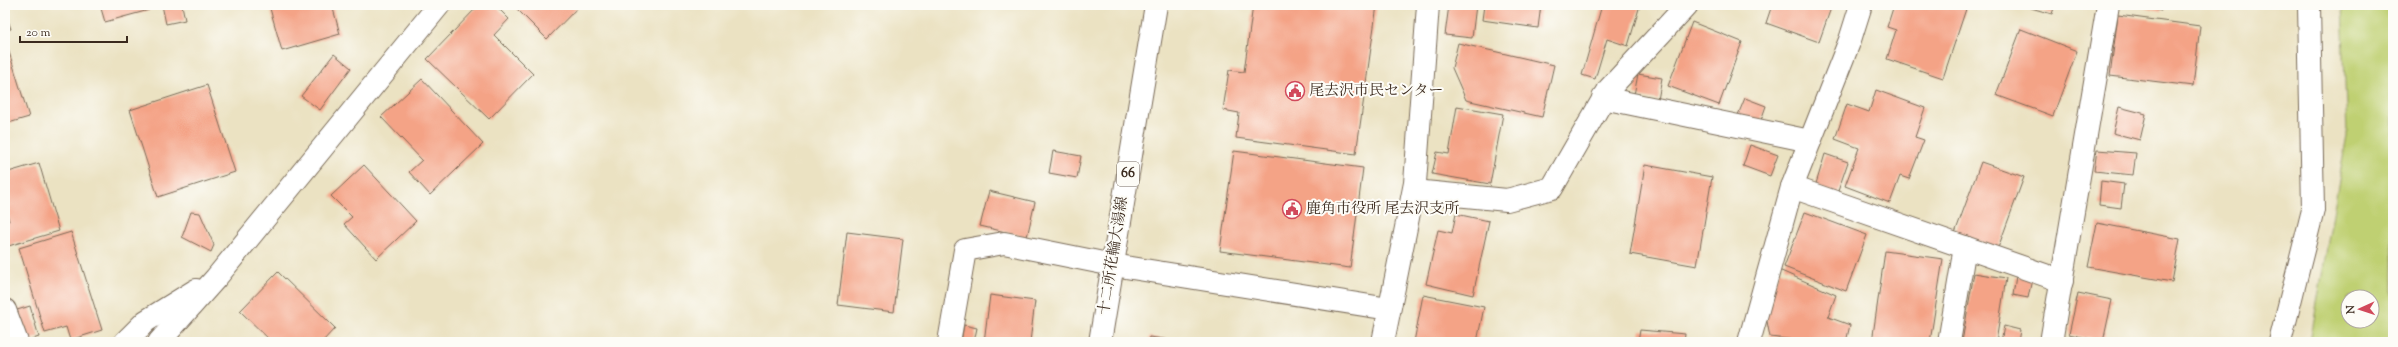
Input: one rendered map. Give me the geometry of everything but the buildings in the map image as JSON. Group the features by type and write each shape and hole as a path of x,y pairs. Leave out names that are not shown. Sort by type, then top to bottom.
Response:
{"street":[{"path":"160,342 216,278 439,5"},
{"name":"十二所花輪大湯線","path":"1100,342 1156,5"},
{"path":"1383,342 1414,191 1428,5"},
{"path":"1414,191 1507,200 1552,188 1609,89 1687,5"},
{"path":"1749,342 1792,187 1850,40 1862,5"},
{"path":"2051,342 2108,5"},
{"path":"2280,342 2313,210 2309,5"},
{"path":"1603,98 1810,141"},
{"path":"1792,187 2062,281"},
{"path":"949,342 965,250 1004,243 1113,265 1389,309"},
{"path":"1949,342 1965,247"},
{"path":"125,342 146,321 216,278"},
{"path":"5,310 17,342"}],"green space":[{"path":"2342,5 2393,5 2393,342 2310,342 2347,135"}],"place":[{"name":"尾去沢市民センター","path":"1295,91"},
{"name":"鹿角市役所 尾去沢支所","path":"1292,209"}]}
